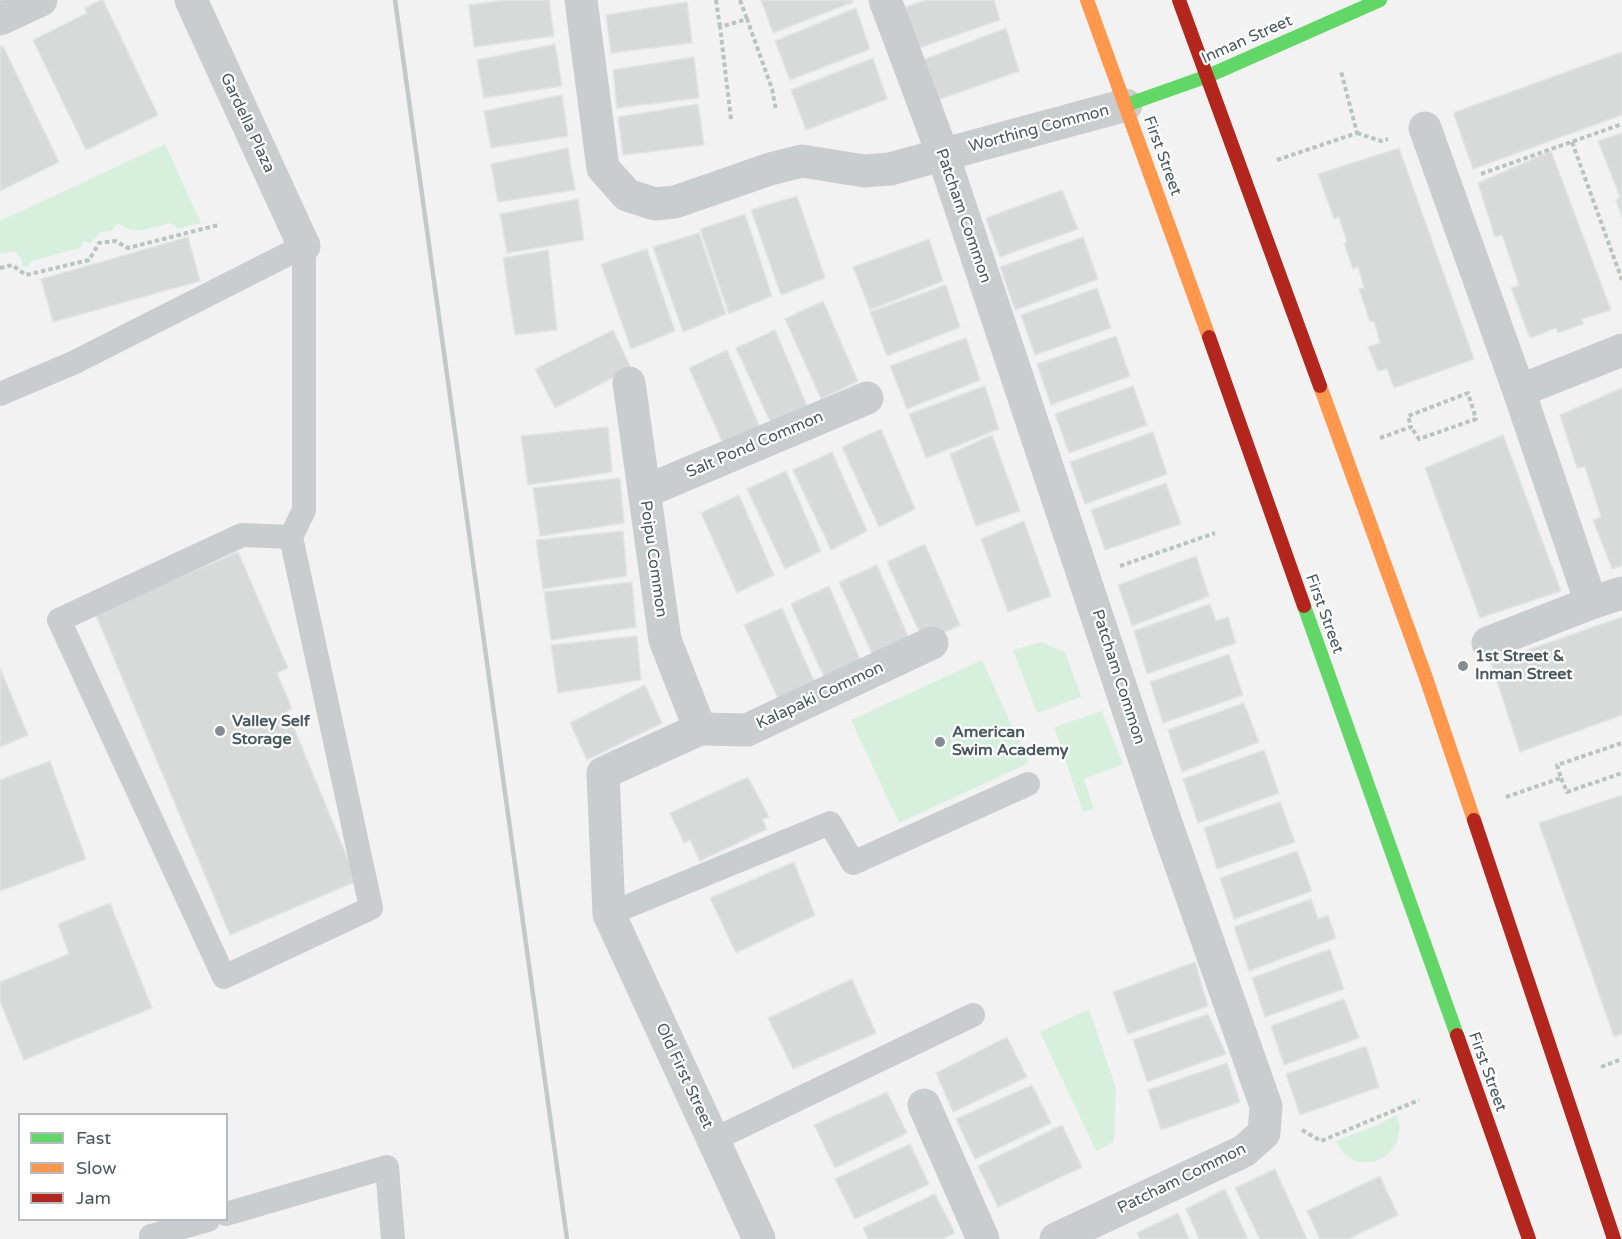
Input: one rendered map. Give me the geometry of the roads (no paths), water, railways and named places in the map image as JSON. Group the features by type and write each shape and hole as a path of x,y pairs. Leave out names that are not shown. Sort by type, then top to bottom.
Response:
{"main road":[{"name":"First Street","path":"1087,0 1529,1239"},
{"path":"1179,0 1426,678 1614,1239"},
{"name":"Inman Street","path":"1126,105 1208,76 1380,0"}],"street":[{"path":"0,19 41,0"},
{"name":"Gardella Plaza","path":"190,0 304,246"},
{"name":"Worthing Common","path":"581,0 603,168 627,195 655,204 675,202 770,169 802,161 864,171 890,169 1126,105"},
{"name":"Patcham Common","path":"885,0 943,155 1167,826 1266,1106 1264,1133 1244,1151 1056,1239"},
{"path":"1425,128 1519,391 1591,603"},
{"path":"1519,391 1622,350"},
{"name":"Poipu Common","path":"629,383 665,640 700,729"},
{"name":"Salt Pond Common","path":"644,492 867,398"},
{"path":"1488,643 1622,593"},
{"name":"Kalapaki Common","path":"609,914 603,773 700,729 747,730 932,643"},
{"name":"Old First Street","path":"609,914 759,1239"},
{"path":"924,1105 982,1239"}],"lane":[{"path":"0,394 73,363 304,246 304,510 291,537 370,908 224,977 59,620 242,535 291,537"},
{"path":"609,914 830,823 853,863 1028,784"},
{"path":"713,1140 973,1015"},
{"path":"228,1213 387,1167 393,1239"},
{"path":"152,1239 151,1236 204,1221"}],"railway":[{"path":"395,0 567,1239"}],"place":[{"name":"1st Street & Inman Street","path":"1463,666"},
{"name":"Valley Self Storage","path":"220,731"},
{"name":"American Swim Academy","path":"940,742"}]}
